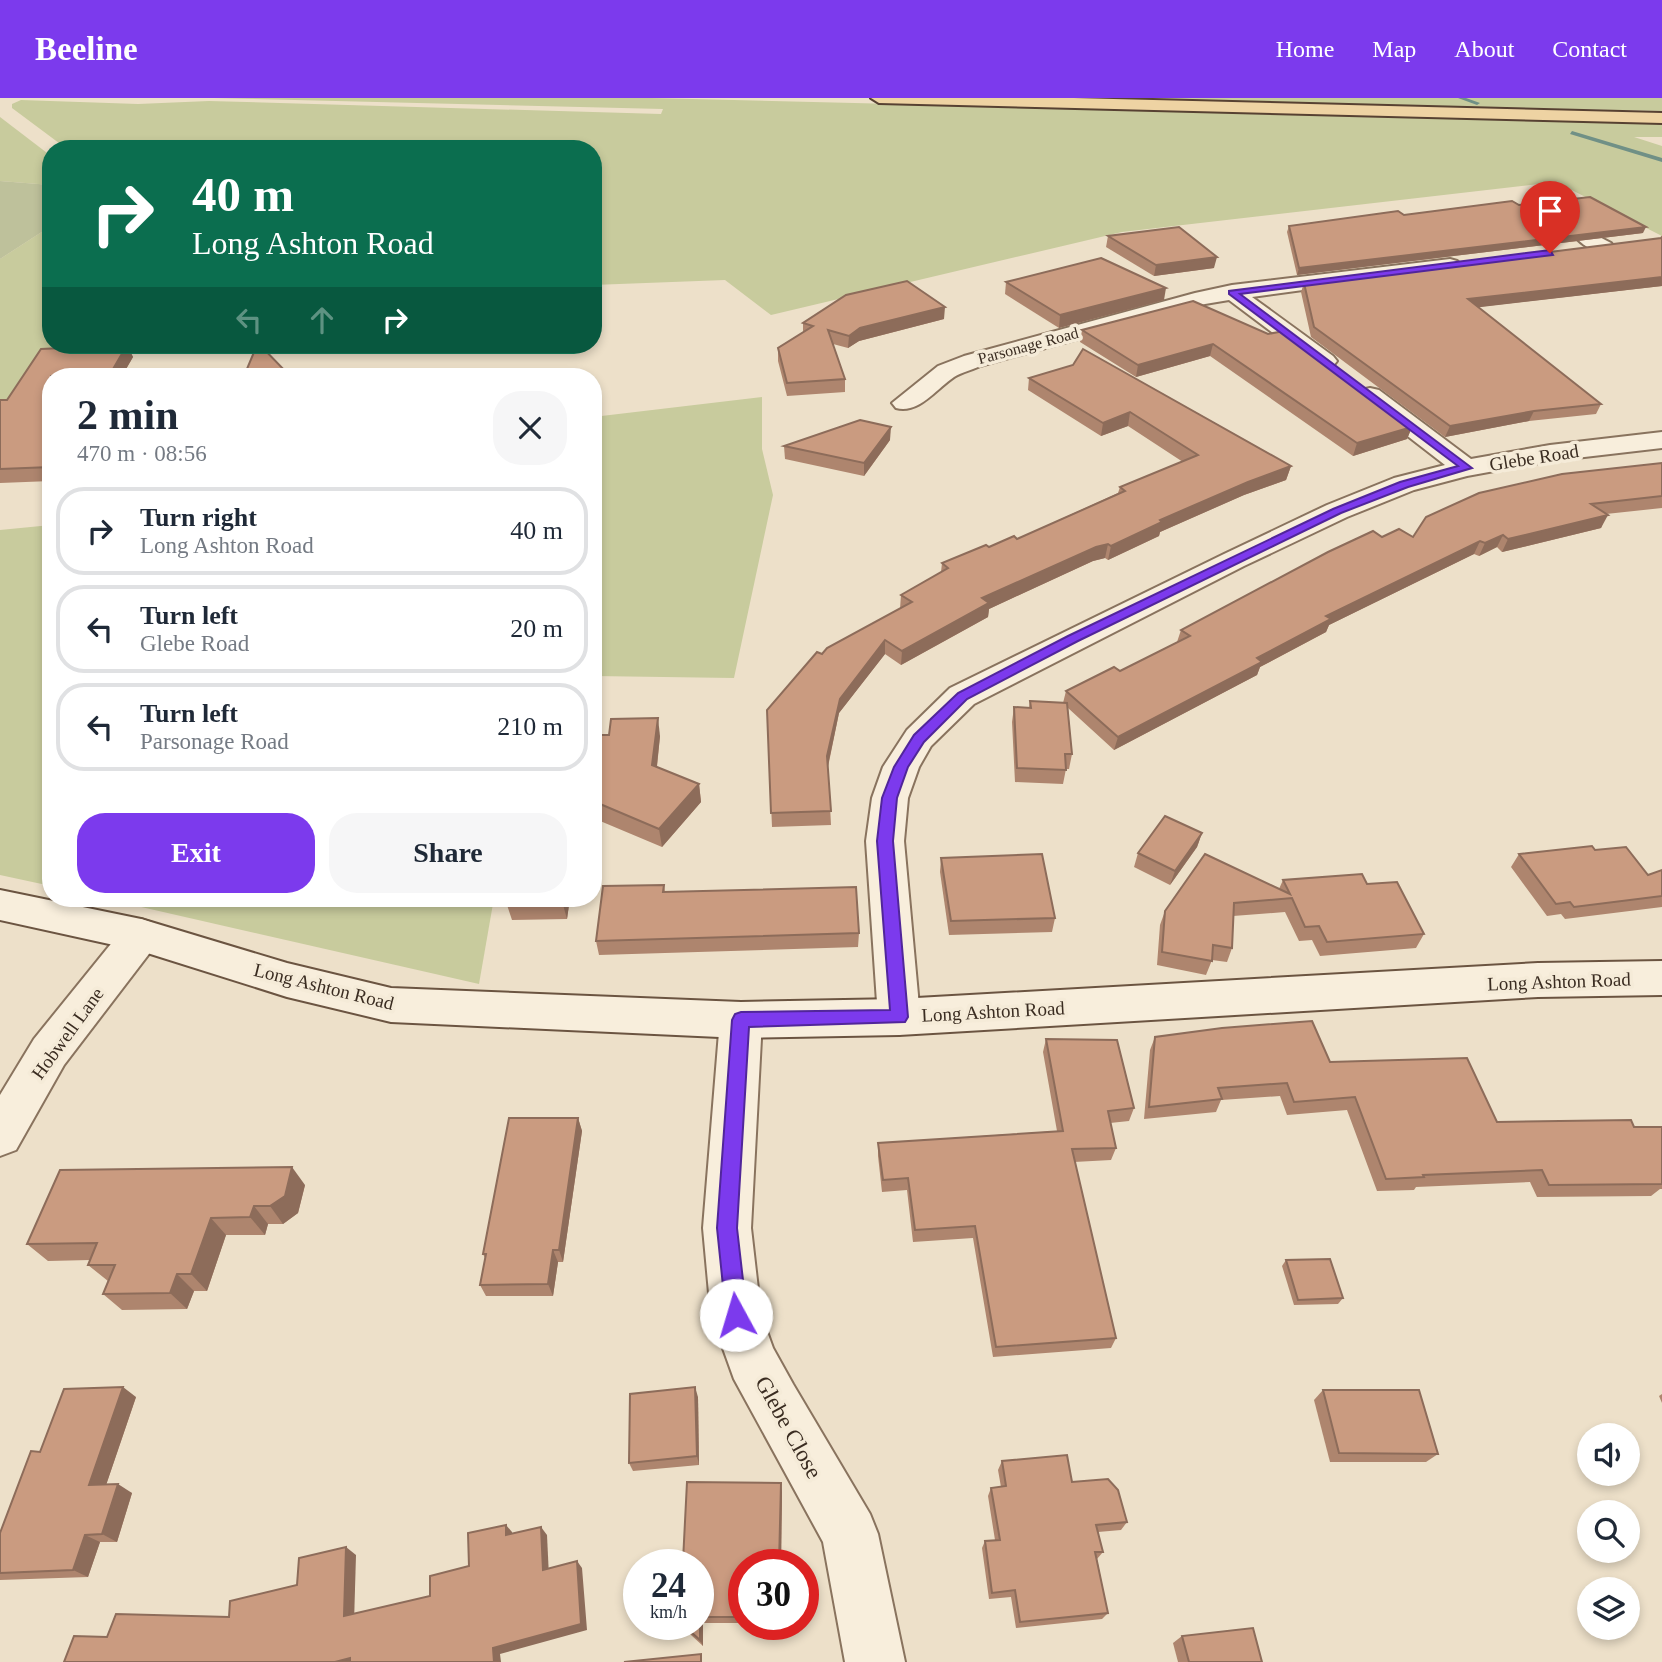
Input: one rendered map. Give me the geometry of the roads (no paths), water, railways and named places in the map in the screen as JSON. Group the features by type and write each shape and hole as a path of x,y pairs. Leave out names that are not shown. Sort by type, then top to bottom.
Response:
{"main road":[{"path":"879,98 1662,118"}],"street":[{"path":"1580,243 1604,247 1626,244"},
{"name":"Parsonage Road","path":"905,403 937,366 971,360 1232,292 1465,263"},
{"path":"1232,292 1466,468"},
{"name":"Glebe Road","path":"899,1017 885,841 890,798 901,767 919,738 962,696 1337,511 1404,484 1466,468 1550,453 1662,440"},
{"name":"Long Ashton Road","path":"0,905 141,935 287,980 391,1004 741,1020 899,1017 1538,980 1662,978"},
{"name":"Hobwell Lane","path":"0,1136 49,1052 141,935"},
{"name":"Glebe Close","path":"741,1020 727,1228 736,1315 752,1360 774,1403 850,1534 875,1662"}],"waterway":[{"path":"1461,98 1477,103"},
{"path":"1572,133 1662,160"}]}
